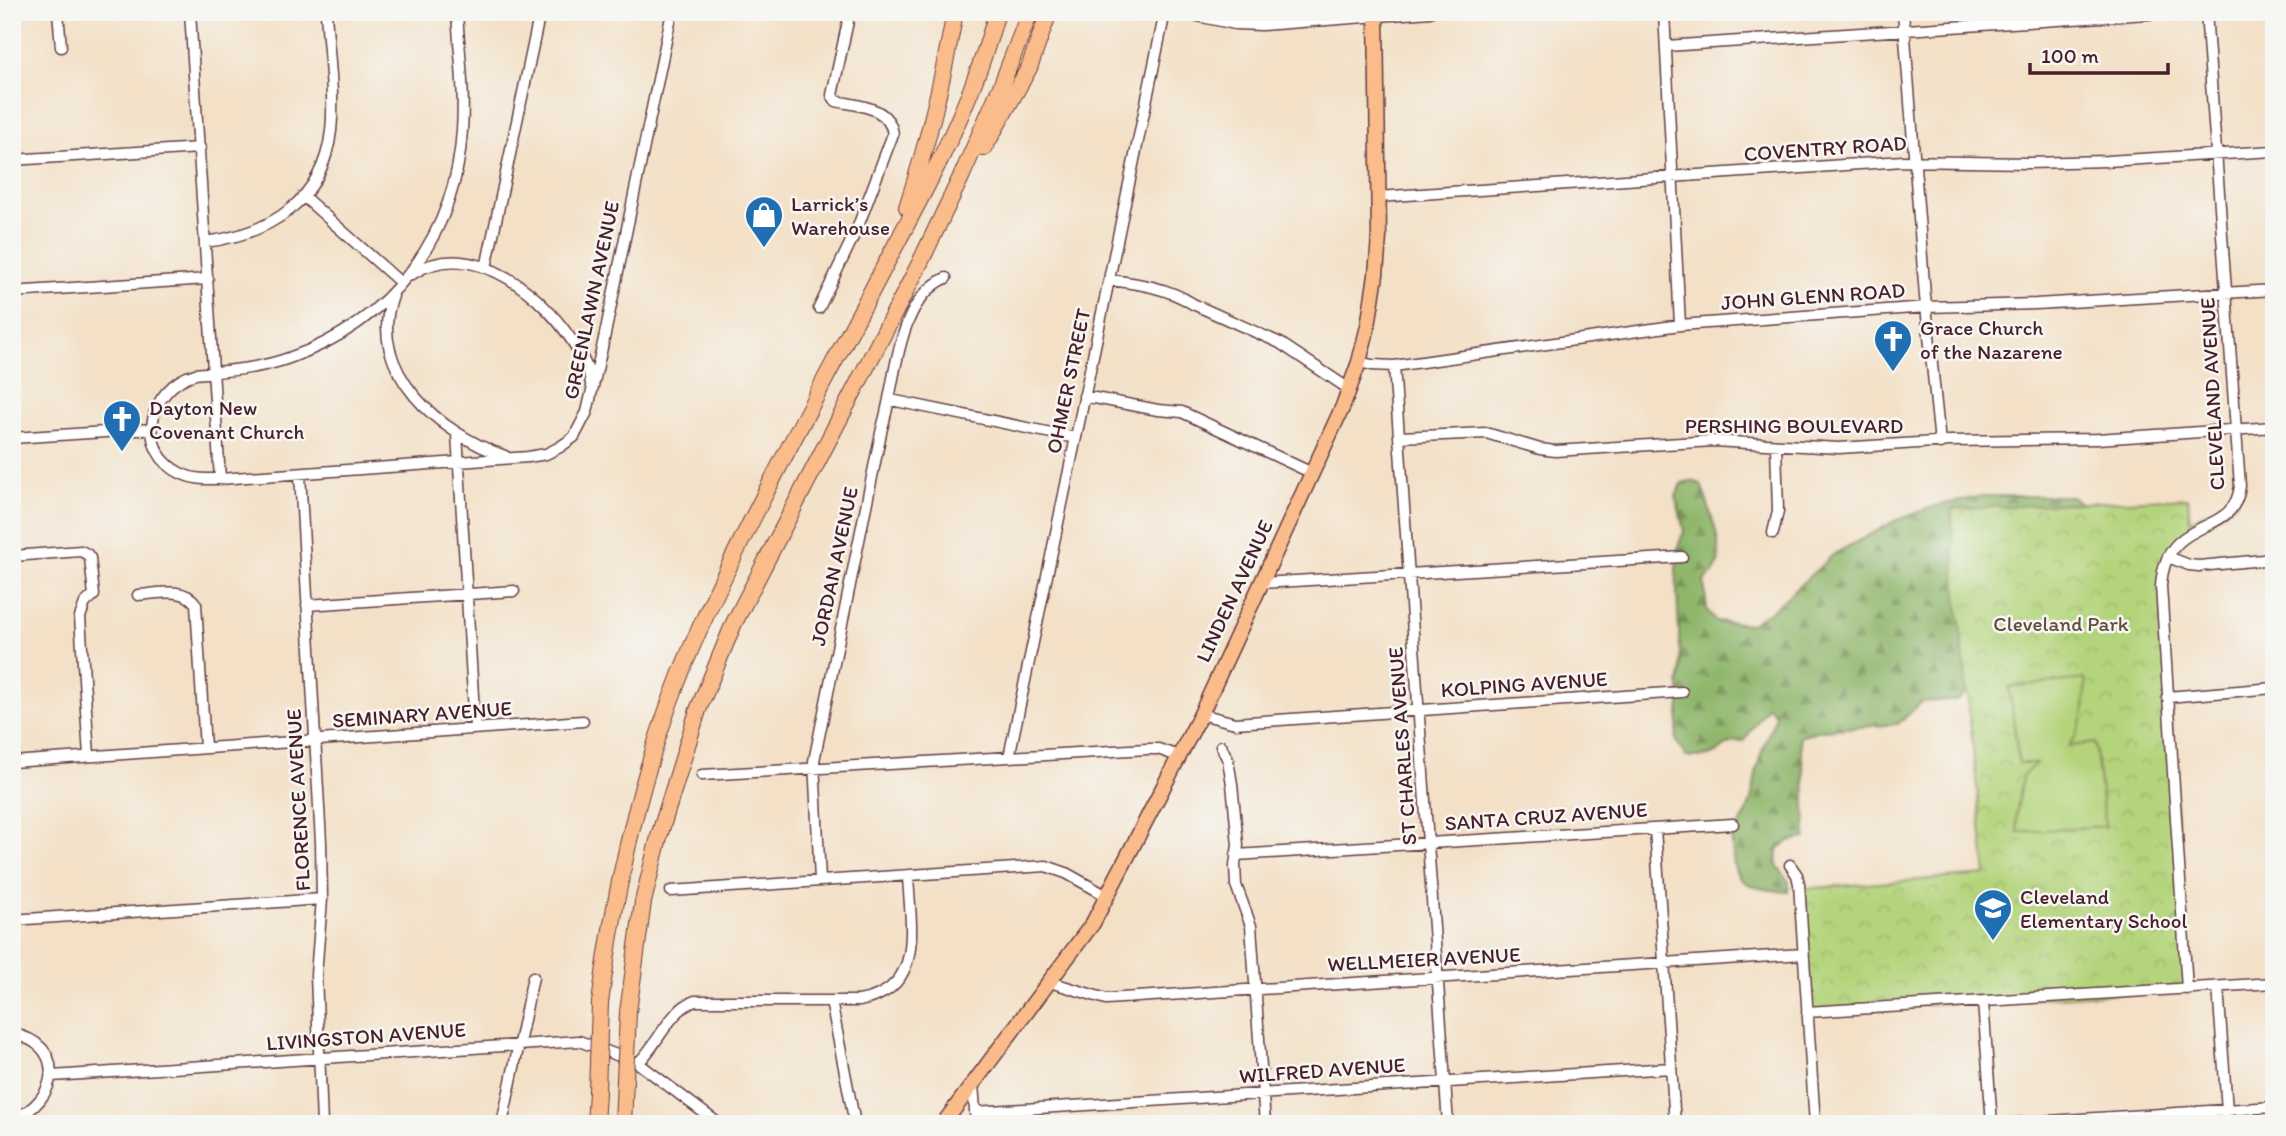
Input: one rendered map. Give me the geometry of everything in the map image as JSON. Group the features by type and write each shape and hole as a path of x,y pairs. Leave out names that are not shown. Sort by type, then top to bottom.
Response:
{"highway":[{"path":"891,254 925,151 956,12"},
{"path":"595,1124 600,1003 607,948 636,807 660,729 695,641 730,566 921,197 972,87 997,12"},
{"path":"932,238 997,96 1030,12"},
{"path":"624,1124 628,1012 643,902 660,833 698,710 734,623 932,238 1029,68 1049,12"}],"main road":[{"name":"LINDEN AVENUE","path":"943,1124 1093,923 1201,714 1349,390 1359,362 1374,295 1379,237 1376,14"}],"street":[{"path":"58,12 61,47"},
{"path":"190,12 220,479"},
{"path":"205,242 241,236 270,225 303,196 324,160 331,131 326,12"},
{"path":"12,438 152,429 156,407 168,388 183,377 272,364 308,351 346,330 394,293 406,279 443,215 459,160 463,109 457,12"},
{"path":"486,268 540,12"},
{"name":"GREENLAWN AVENUE","path":"152,429 158,450 172,467 192,477 220,479 459,463 546,454 574,437 587,412 673,12"},
{"path":"819,308 857,229 893,134 891,124 880,112 833,98 850,12"},
{"name":"OHMER STREET","path":"1009,757 1165,12"},
{"path":"1179,12 1250,25 1430,12"},
{"path":"1664,12 1680,325"},
{"path":"1903,12 1940,443"},
{"path":"1666,46 2177,12"},
{"name":"CLEVELAND AVENUE","path":"2168,557 2179,541 2224,516 2235,503 2240,486 2206,12"},
{"path":"12,160 200,148"},
{"name":"COVENTRY ROAD","path":"1378,197 1915,161 2094,162 2274,150"},
{"path":"303,196 406,279"},
{"path":"406,279 428,265 465,262 486,268 519,286 548,309 570,337 586,365 591,388"},
{"name":"JORDAN AVENUE","path":"820,880 814,769 820,726 882,428 891,400 899,349 907,321 925,292 946,278"},
{"path":"12,292 208,279"},
{"path":"1109,280 1168,291 1182,297 1280,343 1349,390"},
{"name":"JOHN GLENN ROAD","path":"1359,362 1394,366 1680,325 1927,307 2036,304 2274,290"},
{"path":"394,293 386,323 389,348 403,380 441,423 457,435 492,452 512,458"},
{"name":"ST CHARLES AVENUE","path":"1394,366 1448,1124"},
{"path":"1084,396 1182,412 1312,473"},
{"path":"891,400 1076,438"},
{"name":"PERSHING BOULEVARD","path":"1400,437 1486,433 1540,449 1555,450 1713,441 1839,448 2097,439 2274,426"},
{"path":"457,435 475,728"},
{"path":"1773,533 1777,511 1776,445"},
{"name":"FLORENCE AVENUE","path":"300,474 316,741 322,899 316,975 322,1124"},
{"path":"12,556 81,551 90,558 94,595 85,603 80,617 89,757"},
{"path":"1261,583 1682,557"},
{"path":"2187,989 2161,586 2168,557 2177,562 2199,566 2274,559"},
{"path":"307,605 514,591"},
{"path":"138,595 181,593 187,594 196,604 205,748"},
{"path":"2167,696 2274,688"},
{"name":"KOLPING AVENUE","path":"1201,714 1235,723 1682,692"},
{"name":"SEMINARY AVENUE","path":"12,762 583,721"},
{"path":"1221,746 1228,760 1233,784 1238,845 1236,886 1251,926 1265,1124"},
{"path":"702,775 1147,749 1170,751 1178,756"},
{"name":"SANTA CRUZ AVENUE","path":"1236,855 1733,824"},
{"path":"1655,829 1675,1124"},
{"path":"1790,865 1799,884 1815,1124"},
{"path":"671,891 1046,866 1066,873 1107,896"},
{"path":"638,1063 678,1012 695,1001 870,999 888,990 901,978 911,949 908,875"},
{"path":"12,920 322,899"},
{"name":"WELLMEIER AVENUE","path":"1050,982 1106,999 1803,954"},
{"path":"502,1124 533,977"},
{"path":"1807,1013 2274,984"},
{"path":"2218,987 2228,1124"},
{"path":"831,1001 855,1124"},
{"path":"1983,1002 1992,1124"},
{"path":"12,1034 39,1045 45,1053 52,1076 45,1095 38,1103 12,1119"},
{"name":"LIVINGSTON AVENUE","path":"52,1076 579,1041 638,1063 719,1124"},
{"name":"WILFRED AVENUE","path":"976,1118 1263,1094 1671,1068"},
{"path":"973,1084 976,1118"},
{"path":"2000,1124 2274,1107"}],"green space":[{"path":"1692,481 1701,484 1719,550 1716,568 1704,581 1707,610 1716,621 1751,624 1775,608 1834,554 1895,521 1935,506 1982,496 2071,496 2100,519 1977,682 1958,700 1921,702 1898,724 1821,730 1799,736 1804,773 1806,838 1789,841 1778,849 1777,865 1789,882 1788,892 1757,887 1743,881 1735,869 1731,836 1747,813 1757,769 1776,716 1768,706 1744,741 1729,744 1708,756 1686,757 1676,740 1681,672 1676,569 1679,544 1684,531 1676,496 1682,483"},
{"name":"Cleveland Park","path":"2238,497 2236,503 2187,535 2162,574 2187,989 1807,1012 1799,889 1986,875 1955,574 1952,509 2188,498 2190,521"},
{"path":"2085,679 2083,714 2078,731 2069,746 2095,743 2105,826 2018,832 2016,816 2023,775 2036,763 2019,763 2009,687"}],"place":[{"name":"Larrick’s Warehouse","path":"764,249"},
{"name":"Grace Church of the Nazarene","path":"1893,373"},
{"name":"Dayton New Covenant Church","path":"122,453"},
{"name":"Cleveland Elementary School","path":"1993,942"}]}
